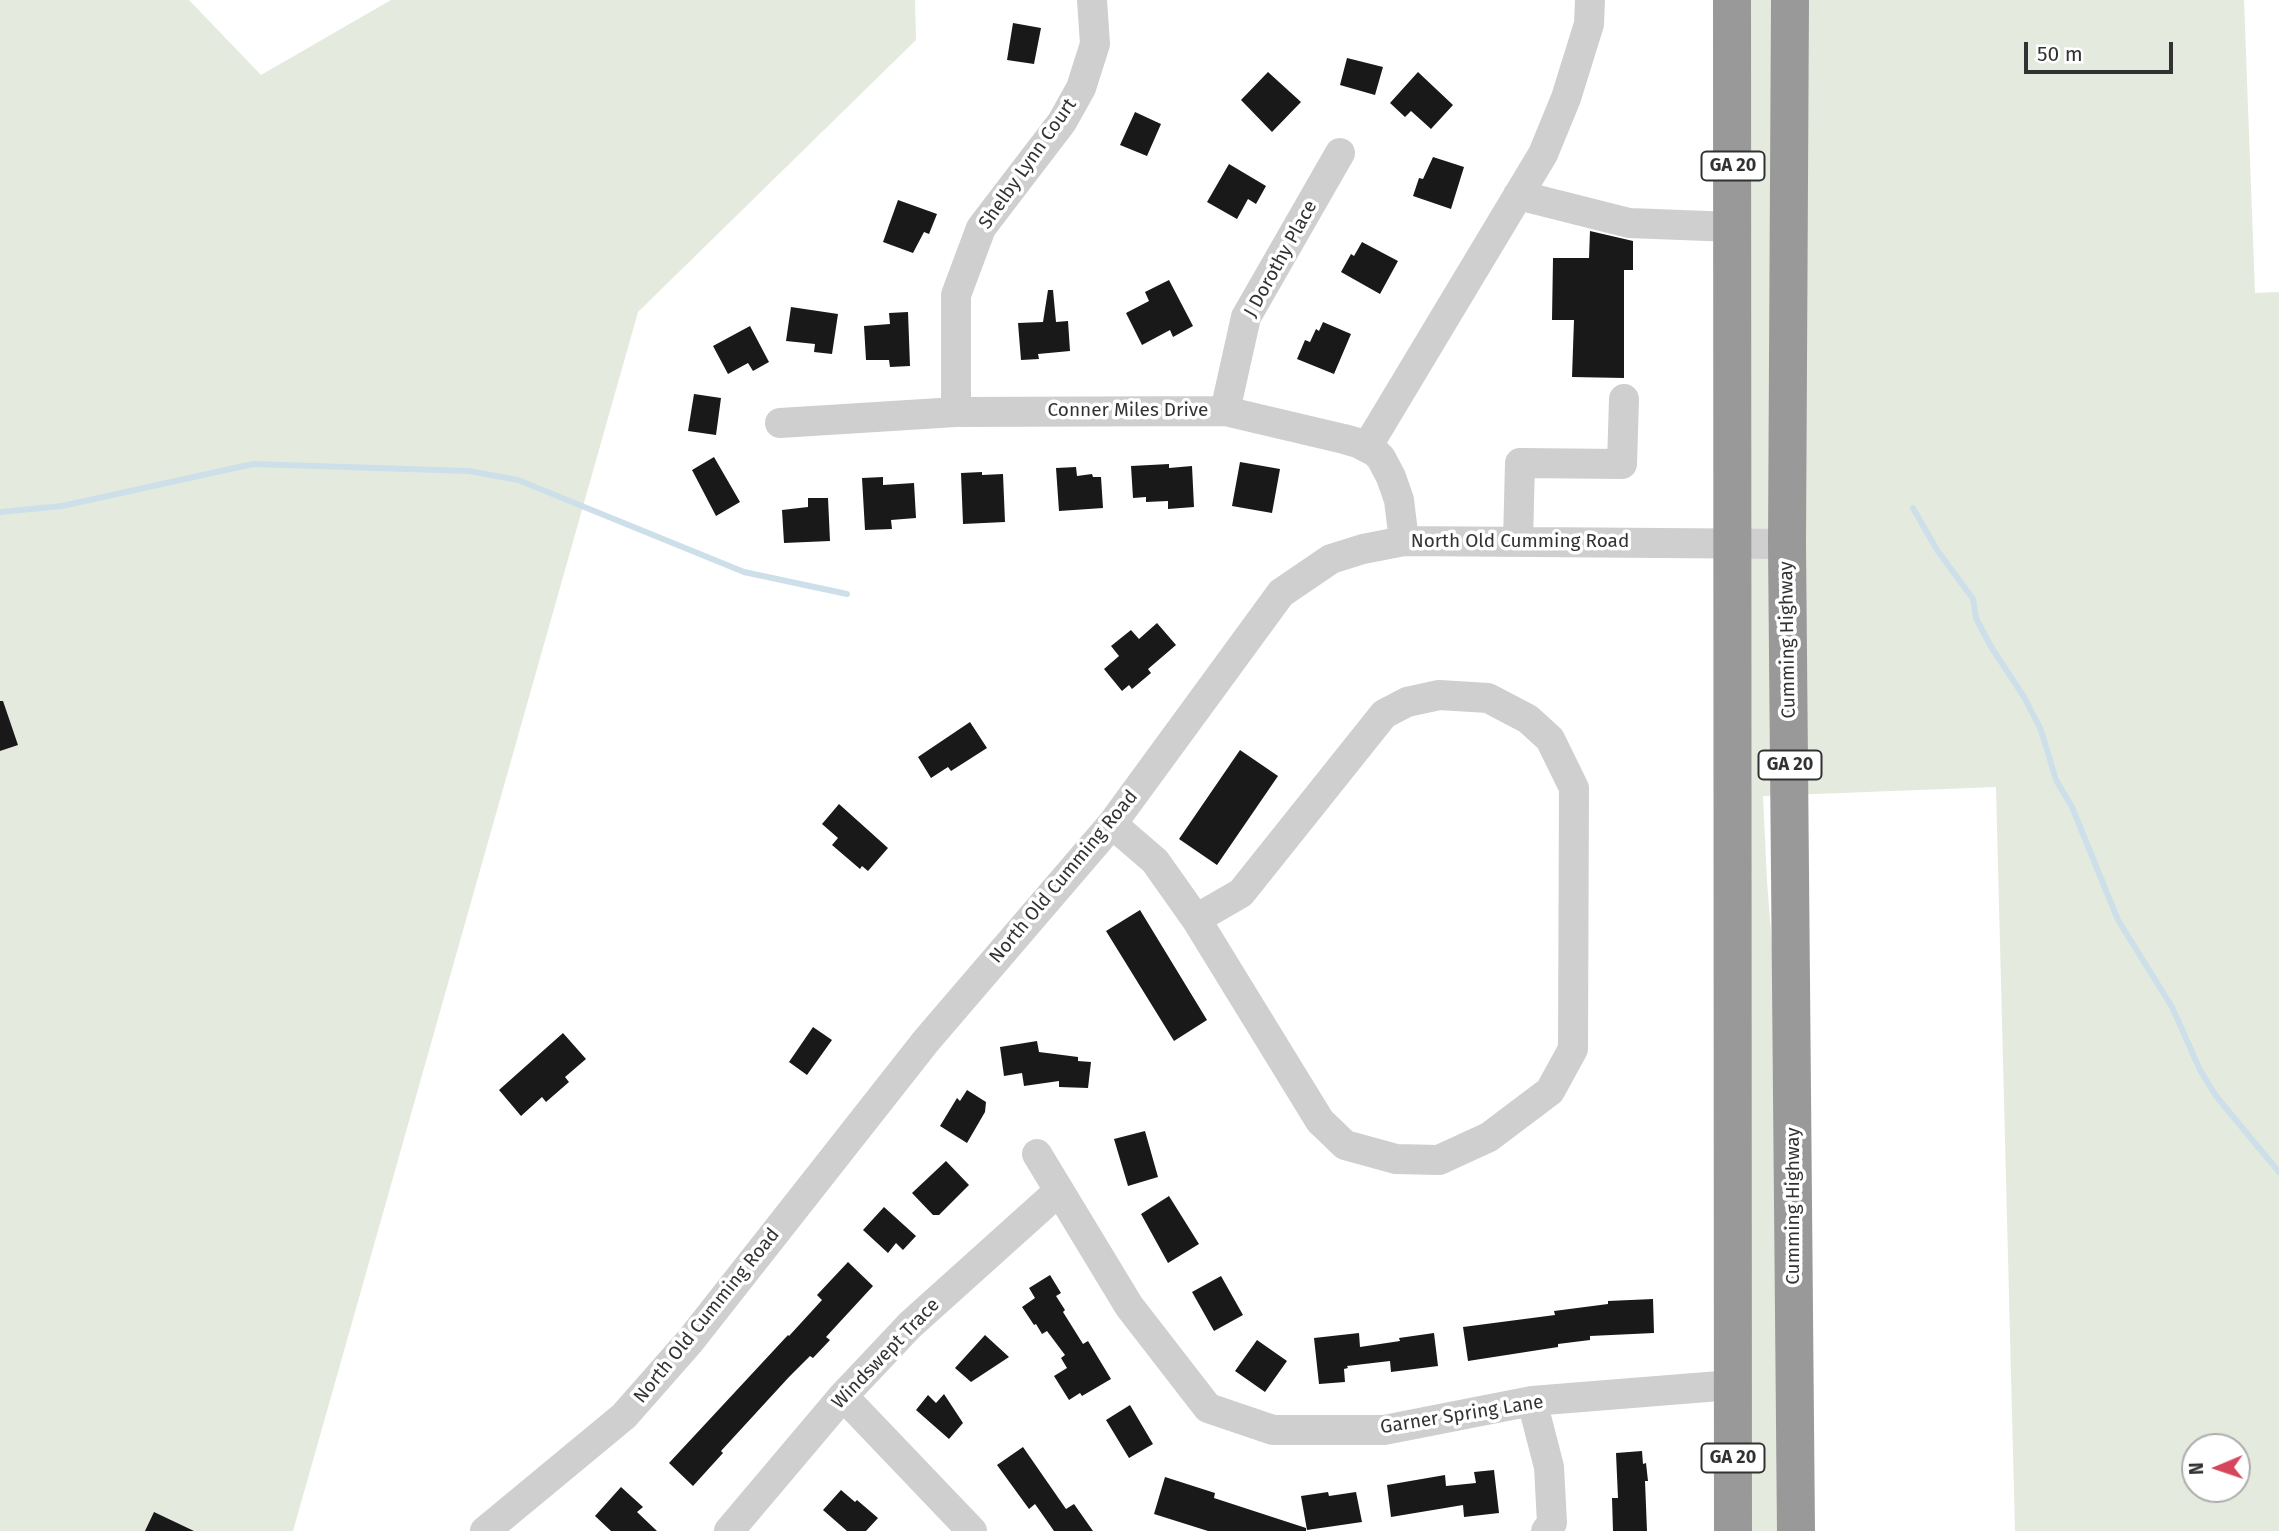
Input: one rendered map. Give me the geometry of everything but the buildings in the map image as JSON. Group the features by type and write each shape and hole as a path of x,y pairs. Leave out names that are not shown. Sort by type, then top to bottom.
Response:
{"highway":[{"name":"GA 20","path":"1732,0 1733,1531"},
{"name":"Cumming Highway","path":"1790,0 1787,544 1796,1531"}],"street":[{"name":"Shelby Lynn Court","path":"956,412 956,295 981,228 1062,122 1081,88 1095,44 1092,0"},
{"path":"1404,541 1399,500 1391,477 1381,458 1367,447 1543,154 1566,98 1589,24 1590,0"},
{"name":"J Dorothy Place","path":"1225,411 1246,317 1340,153"},
{"path":"1518,195 1629,223 1733,227"},
{"path":"1518,542 1520,463 1622,464 1623,399"},
{"name":"Conner Miles Drive","path":"780,423 956,412 1225,411 1344,439 1367,447"},
{"name":"North Old Cumming Road","path":"485,1531 624,1416 690,1341 926,1041 1112,824 1282,593 1331,559 1404,541 1787,544"},
{"path":"1112,824 1155,861 1196,919 1320,1121 1345,1145 1396,1159 1440,1160 1489,1137 1550,1091 1573,1049 1574,788 1550,739 1528,719 1488,698 1439,695 1407,702 1384,714 1241,893 1196,919"},
{"name":"Garner Spring Lane","path":"1037,1154 1129,1306 1208,1408 1273,1430 1384,1430 1532,1401 1732,1385"},
{"name":"Windswept Trace","path":"729,1531 843,1396 910,1325 1059,1191"},
{"path":"843,1396 972,1531"},
{"path":"1532,1401 1549,1467 1552,1523 1546,1531"}],"shaded area":[{"path":"0,0 189,0 261,75 391,0 915,0 916,40 638,312 293,1531 0,1531"},
{"path":"1727,0 2244,0 2255,293 2279,292 2279,1531 2015,1531 1996,787 1763,796 1786,1126 1787,1531 1752,1531"}],"waterway":[{"path":"0,512 62,506 253,464 469,471 518,480 744,572 847,594"},
{"path":"1913,508 1937,550 1973,599 1976,618 1990,645 2024,697 2041,730 2056,780 2072,807 2118,920 2172,1007 2200,1070 2216,1096 2279,1172"}]}
